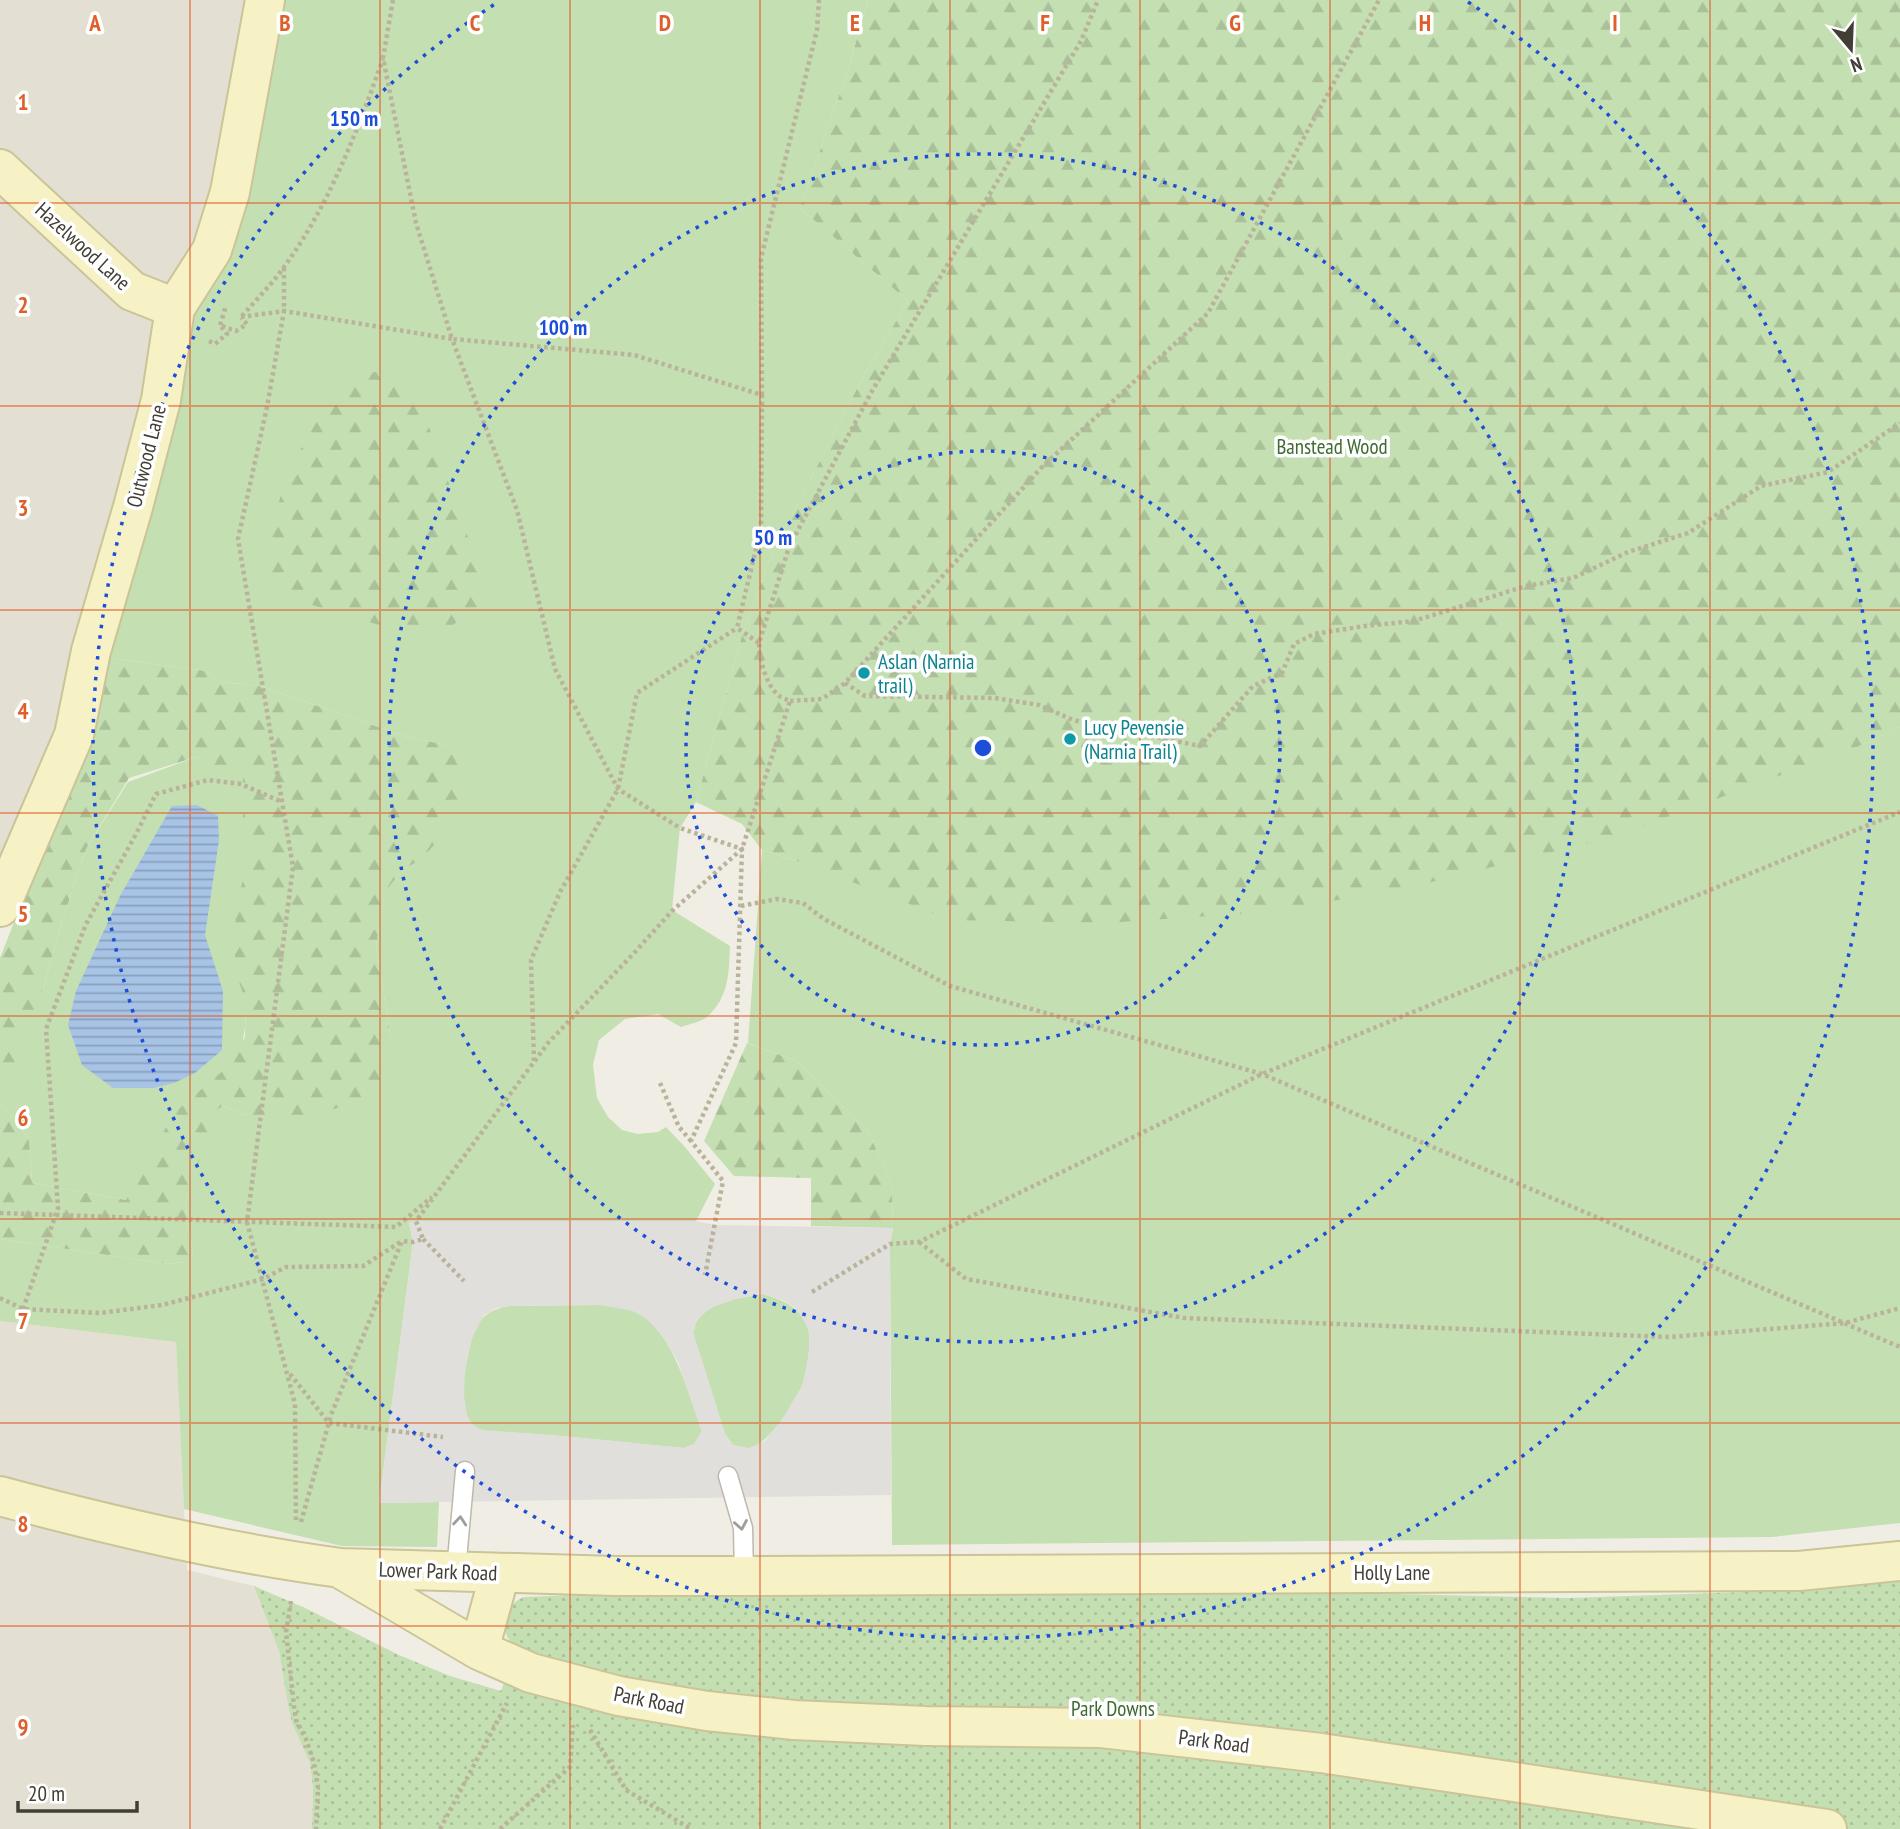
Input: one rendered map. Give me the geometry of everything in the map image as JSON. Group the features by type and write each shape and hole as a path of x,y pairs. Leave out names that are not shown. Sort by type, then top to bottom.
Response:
{"main road":[{"name":"Outwood Lane","path":"0,907 74,734 91,651 161,400 176,308 212,250 230,192 265,0"},
{"name":"Hazelwood Lane","path":"0,169 131,291 176,308"},
{"name":"Lower Park Road","path":"0,1496 103,1523 296,1549 341,1569 616,1576 884,1574"},
{"name":"Holly Lane","path":"884,1574 1799,1571 1900,1561"},
{"name":"Park Road","path":"341,1569 479,1650 531,1673 619,1696 707,1711 794,1720 913,1726 1101,1728 1321,1754 1827,1829"},
{"path":"479,1650 500,1573"}],"lane":[{"path":"456,1571 465,1471"},
{"path":"728,1476 743,1528 744,1576"}],"path":[{"path":"241,317 284,268 323,205 357,133 383,58 393,0"},
{"path":"534,1061 531,960 560,892 618,789 637,693 737,628 761,528 761,258 817,30 820,0"},
{"path":"1098,0 1081,41 872,391 789,547 759,643 759,658 768,680 779,696 789,701 822,699 845,683 1042,467 1208,313 1379,0"},
{"path":"383,58 416,223 452,340 517,510 555,669 618,789 680,828 742,849"},
{"path":"284,268 284,312 267,407 238,540 293,867 247,1222 295,1404 296,1549 286,1632 296,1720 314,1763 318,1788 316,1829"},
{"path":"241,317 284,312 452,340 634,355 762,395"},
{"path":"220,325 236,331 247,324 241,317"},
{"path":"845,683 865,696 995,698 1039,705 1073,720 1200,746 1254,686 1282,673 1294,645 1314,634 1414,621 1527,586 1573,579 1628,552 1688,533 1761,486 1828,472 1900,423"},
{"path":"737,628 759,643"},
{"path":"691,1142 736,1043 742,849 789,701"},
{"path":"23,1309 58,1208 46,1030 86,924 156,794 208,780 241,785 282,802"},
{"path":"812,1292 890,1244 919,1242 1262,1074 1900,812"},
{"path":"464,1281 423,1239 416,1221 548,1042 672,911 742,849"},
{"path":"741,906 778,899 803,903 824,919 950,986 1262,1074 1900,1347"},
{"path":"660,1083 679,1127 723,1181 705,1275"},
{"path":"0,1213 396,1227 438,1192"},
{"path":"0,1298 23,1309 100,1313 162,1305 263,1279 286,1267 363,1266 402,1241 423,1239"},
{"path":"296,1549 329,1423 402,1241"},
{"path":"919,1242 966,1279 1184,1318 1669,1337 1844,1323 1900,1308"},
{"path":"287,1371 329,1423 443,1437"},
{"path":"440,1829 512,1694 531,1673"},
{"path":"500,1829 570,1767 574,1716"},
{"path":"587,1725 626,1790 691,1829"}],"shaded area":[{"path":"0,0 265,0 161,400 0,907"},
{"path":"696,1221 714,1225 893,1228 890,1244 891,1495 379,1503 413,1242 409,1222","holes":["763,1294 783,1300 794,1307 809,1331 809,1351 803,1384 783,1418 765,1441 749,1448 733,1445 725,1434 693,1333 697,1320 710,1308","600,1305 633,1311 647,1319 663,1337 678,1362 702,1431 694,1444 684,1448 482,1430 472,1424 467,1415 464,1396 465,1370 472,1338 484,1315 496,1308 509,1306"]},
{"path":"0,1321 176,1342 187,1570 254,1586 279,1651 292,1723 310,1763 313,1789 312,1829 0,1829"}],"green space":[{"path":"265,0 868,0 848,70 800,208 908,301 863,377 771,556 743,632 696,802 680,828 672,910 730,946 724,993 707,1017 681,1027 658,1014 625,1019 599,1040 593,1065 597,1098 608,1117 622,1130 638,1134 658,1132 666,1127 715,1184 696,1221 409,1223 413,1242 379,1503 439,1502 437,1547 342,1546 184,1509 176,1342 0,1321 0,1239 167,1264 186,1262 193,1253 186,1203 214,1111 223,1106 247,1116 391,1039 376,945 385,891 402,870 419,861 463,749 404,736 260,686 221,682 206,671 110,658 91,651 212,250"},
{"name":"Banstead Wood","path":"868,0 1900,0 1900,727 1855,748 1616,836 1387,893 1239,914 1105,923 951,920 762,850 742,824 696,802 743,632 771,556 863,377 908,301 800,208 848,70"},
{"path":"389,370 417,393 477,563 477,607 446,630 416,636 299,601 272,579 266,552 281,494 320,406 356,375"},
{"path":"110,658 206,671 221,682 260,686 404,736 464,749 459,800 434,845 419,861 402,870 385,892 376,945 391,1039 385,1072 375,1088 355,1102 311,1117 247,1116 223,1106 215,1111 186,1203 193,1253 186,1262 167,1264 0,1239 0,1102 29,1139 32,1183 126,1200 174,1113 226,1068 245,1037 246,1001 235,971 236,906 247,865 243,772 230,771 196,757 129,778 86,849 41,996 11,1072 0,1068 0,958 89,749"},
{"path":"1900,727 1900,1523 1772,1537 892,1545 892,1183 867,1130 797,1061 748,1043 762,850 800,862 1855,748"},
{"path":"196,757 243,771 256,843 245,1027 237,1077 126,1200 32,1183 29,1139 0,1102 0,1066 41,996 86,849 128,782"},
{"path":"747,1043 797,1061 867,1130 892,1183 893,1228 811,1226 811,1178 734,1176 704,1141"},
{"path":"763,1294 784,1302 801,1315 808,1329 808,1356 803,1383 788,1411 765,1439 757,1445 745,1448 733,1445 725,1434 693,1333 698,1320 712,1307"},
{"path":"601,1305 633,1311 647,1319 669,1346 685,1381 702,1431 694,1444 684,1448 493,1432 475,1427 471,1423 465,1408 465,1371 473,1336 484,1316 509,1306"},
{"name":"Park Downs","path":"1900,1579 1900,1829 312,1829 313,1789 310,1763 292,1723 279,1651 254,1586 399,1655 450,1676 501,1691 517,1648 506,1634 505,1617 515,1602 525,1597 625,1593 1265,1591 1569,1598 1744,1592"}],"water":[{"path":"197,805 218,816 219,840 205,935 223,991 222,1050 195,1073 174,1083 153,1088 113,1088 82,1065 68,1025 76,991 120,896 172,806"}],"place":[{"name":"Aslan (Narnia trail)","path":"864,673"},
{"name":"Lucy Pevensie (Narnia Trail)","path":"1070,739"}]}
